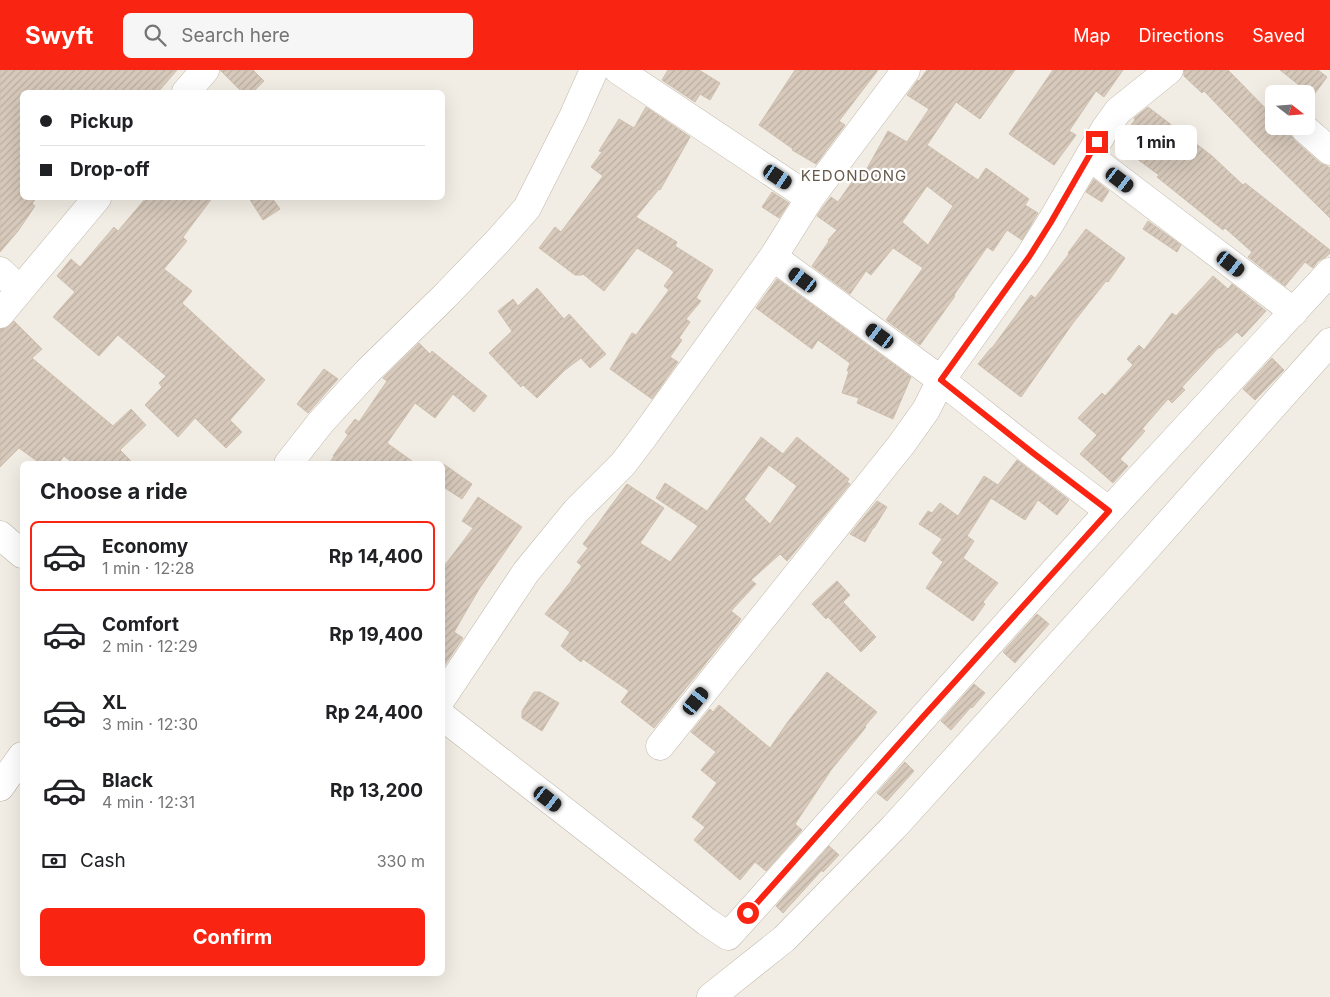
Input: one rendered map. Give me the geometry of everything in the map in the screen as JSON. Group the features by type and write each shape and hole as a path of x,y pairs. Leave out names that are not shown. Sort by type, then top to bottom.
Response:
{"street":[{"path":"188,90 205,70"},
{"path":"290,461 321,422 368,371 444,297 527,208 594,70"},
{"path":"618,70 810,198"},
{"path":"445,694 526,572 576,511 623,464 773,257 810,198 906,70"},
{"path":"660,746 901,445 926,410 941,380 1029,257 1105,129 1118,111 1169,70"},
{"path":"1312,135 1330,150"},
{"path":"1089,156 1294,312"},
{"path":"0,314 95,200"},
{"path":"773,257 941,380 1109,511"},
{"path":"0,271 20,290"},
{"path":"728,936 1109,511 1330,272"},
{"path":"711,997 784,939 894,827 1330,342"},
{"path":"0,535 20,552"},
{"path":"445,718 707,922 728,936 755,963"},
{"path":"0,787 20,759"}],"building":[{"path":"0,70 177,70 160,90 20,90 20,200 35,200 32,204 35,206 18,231 0,252"},
{"path":"220,70 253,70 264,81 255,90 240,90"},
{"path":"668,70 699,70 720,83 710,100 700,94 695,102 662,80"},
{"path":"795,70 878,70 839,121 845,125 816,164 792,150 759,125"},
{"path":"927,70 1015,70 980,119 956,102 927,145 978,180 986,168 1029,199 1025,205 1038,213 1022,240 1007,230 993,251 987,247 920,345 886,320 923,268 893,248 871,275 866,271 850,294 812,266 828,240 837,230 817,216 823,207 831,197 838,202 861,169 865,172 888,131 907,142 929,109 907,95","holes":["927,186 953,206 928,245 902,222"]},
{"path":"1053,70 1123,70 1104,97 1096,91 1069,131 1076,135 1054,165 1009,134"},
{"path":"1184,70 1228,70 1265,108 1265,135 1291,135 1320,163 1330,168 1330,218 1204,91 1202,93 1184,76"},
{"path":"1280,70 1318,70 1327,77 1315,93 1315,85 1299,85"},
{"path":"646,107 690,137 660,190 636,217 677,242 675,246 713,270 696,298 701,301 686,319 690,322 679,338 682,340 670,357 678,362 652,399 610,369 632,333 636,335 669,290 664,286 674,272 637,248 604,291 583,274 575,275 539,248 555,227 561,232 603,176 591,167 602,152 599,151 619,119 634,128"},
{"path":"1148,107 1212,156 1243,185 1245,183 1330,250 1330,253 1318,261 1313,268 1305,262 1285,286 1248,257 1252,252 1225,228 1223,230 1157,177 1159,175 1117,144 1135,120 1134,118"},
{"path":"1094,179 1109,191 1102,202 1086,192"},
{"path":"772,192 789,203 779,218 762,207"},
{"path":"144,200 211,200 183,237 187,241 164,269 192,291 182,303 265,380 230,420 242,432 226,448 195,418 178,437 145,405 162,387 159,383 166,376 118,335 99,356 53,317 75,292 57,276 71,259 80,267 114,227 118,231"},
{"path":"250,200 273,200 280,209 263,220"},
{"path":"1148,221 1181,245 1177,252 1143,229"},
{"path":"1086,229 1125,258 1108,282 1106,281 1073,323 1021,397 978,364 1031,295 1035,298"},
{"path":"1213,276 1228,289 1232,284 1266,311 1242,337 1237,332 1219,347 1182,387 1185,390 1172,403 1168,399 1142,429 1145,431 1120,459 1128,466 1113,483 1080,454 1097,435 1078,418 1102,393 1105,396 1133,365 1127,359 1139,345 1144,350 1172,313 1176,316"},
{"path":"777,279 911,377 893,419 857,403 859,398 842,393 850,363 818,340 812,349 756,308"},
{"path":"537,288 564,319 569,314 606,354 590,368 581,358 565,370 537,398 523,385 521,387 489,353 512,331 498,311 513,299 518,306"},
{"path":"14,321 42,349 32,358 113,426 131,409 146,425 120,450 131,461 70,461 64,456 60,461 37,461 19,448 0,467 0,329 6,328"},
{"path":"419,343 430,354 432,351 487,396 474,412 453,394 435,418 415,403 387,443 412,461 331,461 348,435 345,432 355,419 359,422 387,381 383,378"},
{"path":"1272,358 1284,370 1255,400 1243,389"},
{"path":"324,369 338,379 308,413 297,404"},
{"path":"761,437 783,454 797,437 849,479 847,482 850,484 787,561 780,554 751,580 756,584 731,611 741,619 654,728 621,702 629,691 583,659 581,662 561,646 570,632 545,614 582,566 577,562 588,548 583,544 627,484 664,508 640,543 670,562 698,526 656,498 665,483 707,511","holes":["769,465 797,486 770,524 744,499"]},
{"path":"1017,460 1069,500 1057,515 1038,500 1025,520 991,498 967,536 974,541 963,558 998,583 983,602 985,604 973,621 926,588 943,562 932,553 942,539 919,524 928,511 932,513 940,503 958,516 984,476 998,485"},
{"path":"445,465 472,484 462,499 445,488"},
{"path":"478,497 522,527 479,589 454,632 463,638 445,665 445,565 473,528 462,521"},
{"path":"877,501 887,507 865,542 850,534"},
{"path":"837,581 850,595 843,602 876,637 861,652 828,617 826,619 812,604"},
{"path":"1037,614 1049,624 1015,663 1003,652"},
{"path":"827,672 877,712 831,770 795,824 802,830 766,871 755,862 740,880 694,840 705,827 692,817 717,783 701,770 716,752 691,732 710,709 713,712 719,705 770,748"},
{"path":"974,684 985,693 951,730 941,721"},
{"path":"534,692 540,692 559,703 542,731 522,718 522,711"},
{"path":"905,762 914,771 887,801 877,793"},
{"path":"829,846 839,855 823,872 822,870 783,913 776,906"}],"district":[{"name":"KEDONDONG","path":"854,176"}],"route":[{"path":"748,913 1109,511 941,380 1029,257 1097,142"}]}
